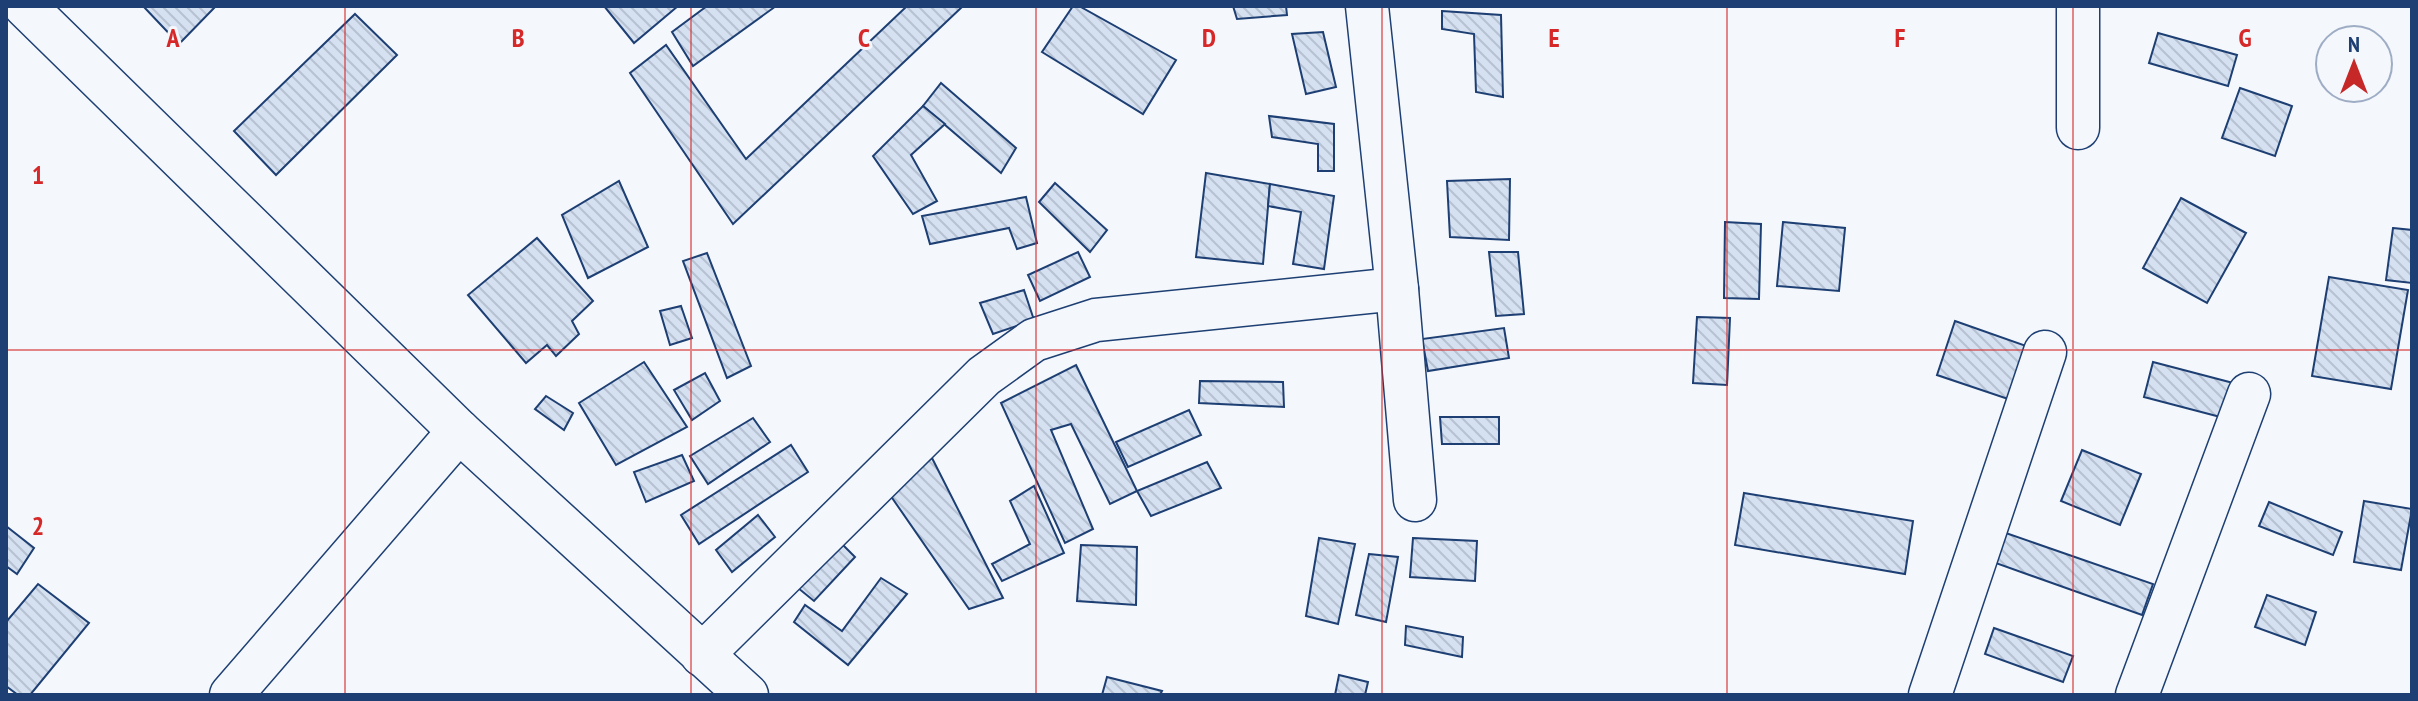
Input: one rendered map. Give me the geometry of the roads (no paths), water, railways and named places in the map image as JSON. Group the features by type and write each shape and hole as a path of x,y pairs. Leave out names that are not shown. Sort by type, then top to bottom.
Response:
{"street":[{"path":"25,6 459,431 747,695"},
{"path":"1367,6 1397,289 1415,500"},
{"path":"2078,6 2078,128"},
{"path":"702,655 984,376 1034,340 1096,320 1397,289"},
{"path":"1930,695 2045,352"},
{"path":"2137,695 2249,394"},
{"path":"231,695 459,431"}]}
